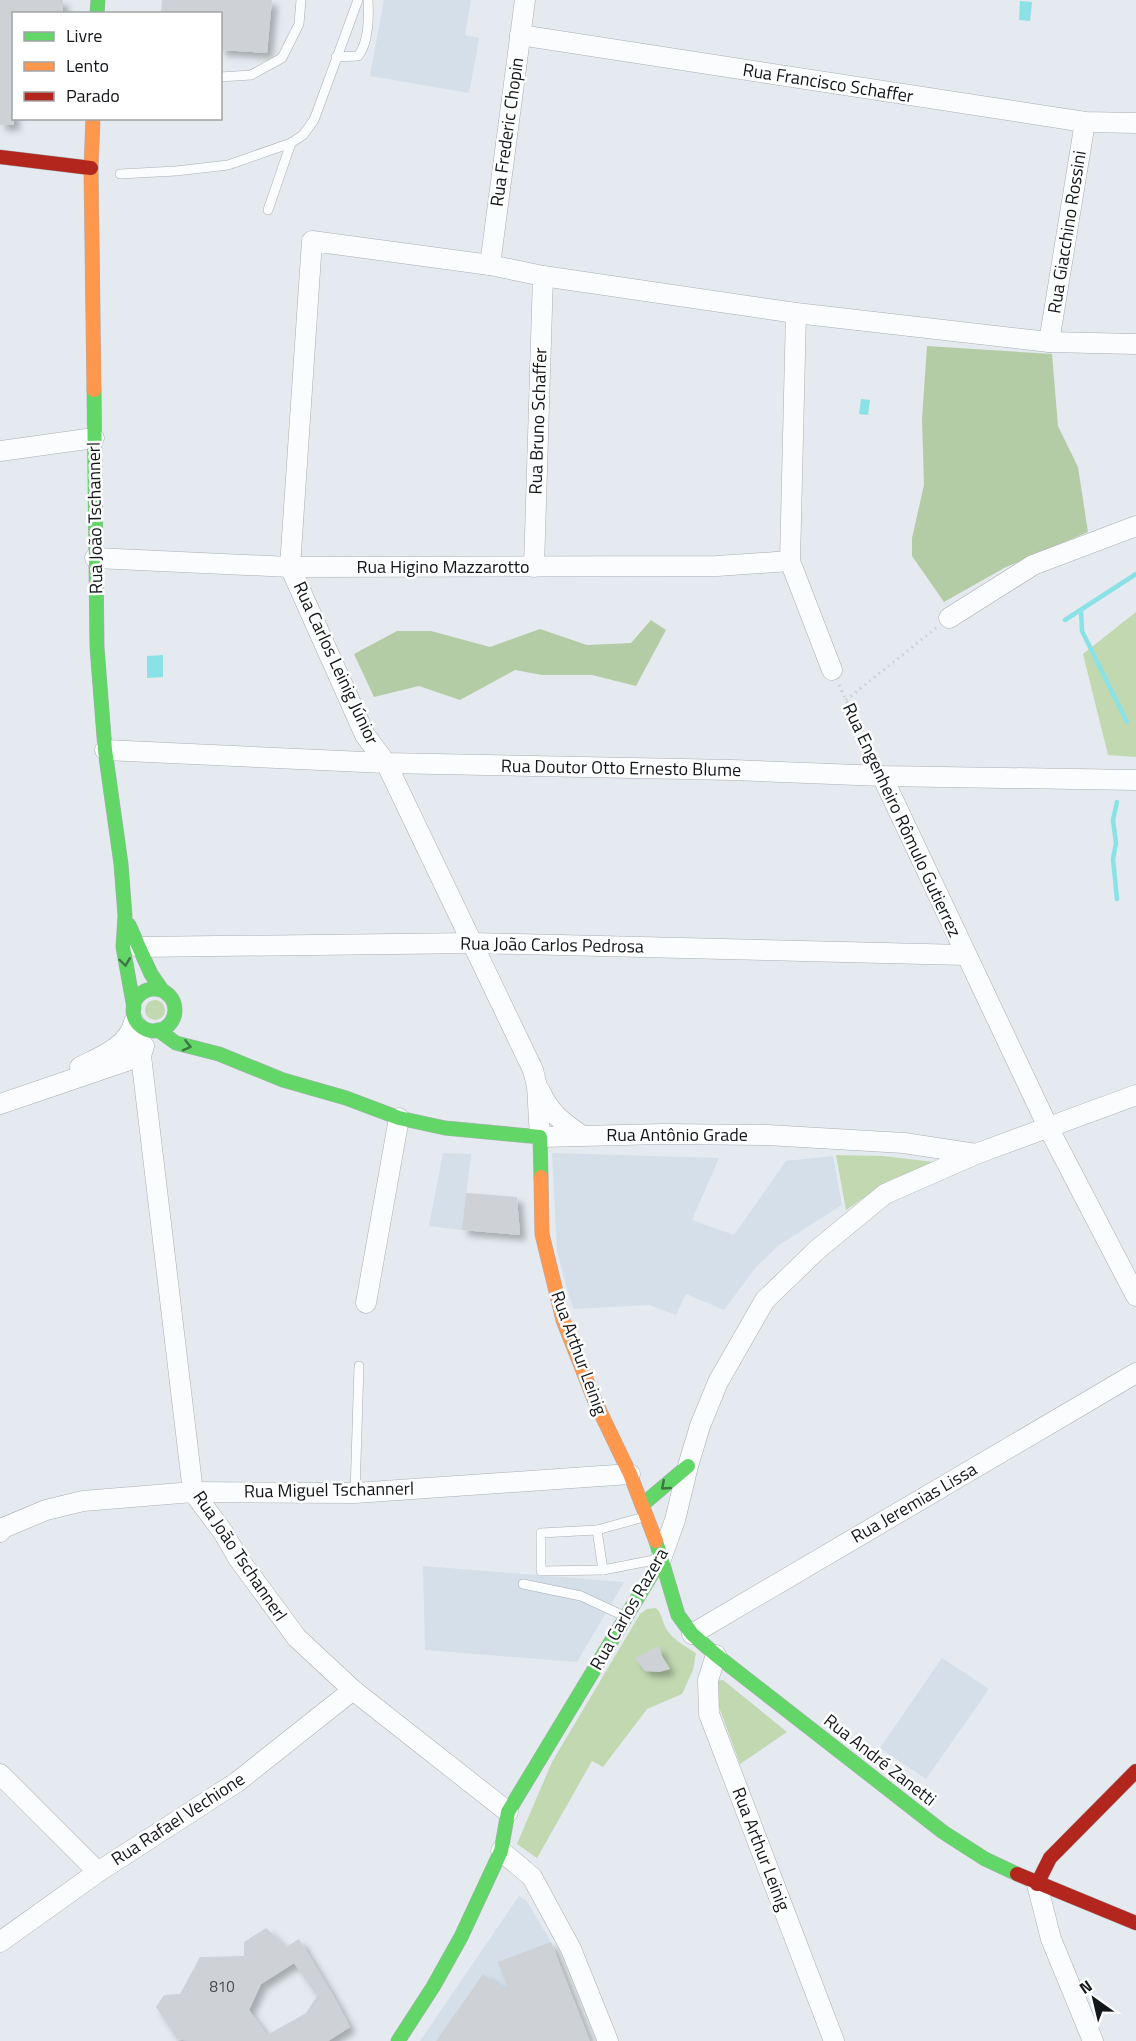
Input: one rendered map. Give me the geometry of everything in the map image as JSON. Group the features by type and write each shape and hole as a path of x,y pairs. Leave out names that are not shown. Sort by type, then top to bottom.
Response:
{"main road":[{"name":"Rua João Tschannerl","path":"93,120 91,168 98,666 105,750 121,864 125,916 123,947 142,1023 171,1022 180,1019 173,1000 162,990 151,974 125,916"},
{"path":"0,157 91,168"},
{"path":"142,1023 136,1000 147,990 162,990"},
{"name":"Rua Antônio Grade","path":"142,1023 176,1043 219,1054 283,1080 346,1098 399,1118 445,1128 540,1137"},
{"name":"Rua Antônio Grade","path":"198,1033 219,1054"},
{"name":"Rua Arthur Leinig","path":"540,1137 542,1234 563,1320 594,1400 630,1474 661,1559"},
{"path":"644,1511 688,1466"},
{"name":"Rua André Zanetti","path":"661,1559 678,1615 692,1634 943,1832 985,1859 1036,1884 1136,1923"},
{"name":"Rua Carlos Razera","path":"398,2041 447,1963 501,1851 508,1812 536,1770 661,1559"},
{"path":"1036,1884 1050,1858 1136,1771"}],"street":[{"name":"Rua Frederic Chopin","path":"490,265 525,0"},
{"name":"Rua Francisco Schaffer","path":"520,35 1085,122 1136,123"},
{"name":"Rua Giacchino Rossini","path":"1049,342 1085,122"},
{"name":"Rua Carlos Leinig Júnior","path":"490,265 312,241 290,567 365,735 386,763 533,1070 537,1086 540,1137"},
{"path":"490,265 543,276 796,313 1049,342 1136,344"},
{"name":"Rua Bruno Schaffer","path":"534,567 543,276"},
{"path":"796,313 790,561 832,670"},
{"path":"0,451 94,438"},
{"path":"949,618 1033,565 1136,526"},
{"name":"Rua Higino Mazzarotto","path":"95,558 290,567 717,566 790,561"},
{"name":"Rua Doutor Otto Ernesto Blume","path":"105,750 386,763 1136,780"},
{"name":"Rua Engenheiro Rômulo Gutierrez","path":"882,776 1048,1127 1136,1296"},
{"name":"Rua João Carlos Pedrosa","path":"139,947 474,943 965,955"},
{"path":"30,1094 121,1044 142,1023"},
{"name":"Rua João Tschannerl","path":"142,1023 141,1056 194,1492 223,1532 238,1558 297,1638 353,1690 508,1812"},
{"path":"0,1104 141,1056"},
{"name":"Rua Carlos Leinig Júnior","path":"537,1086 547,1107 554,1115 580,1135"},
{"name":"Rua Antônio Grade","path":"540,1137 663,1134 845,1138 904,1143 976,1154 1136,1095"},
{"path":"366,1303 399,1118"},
{"name":"Rua Carlos Razera","path":"661,1559 675,1520 700,1426 718,1382 765,1300 818,1249 885,1194 976,1154"},
{"name":"Rua Jeremias Lissa","path":"692,1634 1136,1372"},
{"name":"Rua Miguel Tschannerl","path":"1,1529 46,1510 83,1501 194,1492 355,1493 630,1474"},
{"name":"Rua Arthur Leinig","path":"716,1655 708,1680 709,1714 834,2041"},
{"name":"Rua Rafael Vechione","path":"0,1942 98,1872 237,1782 353,1690"},
{"path":"0,1774 98,1872"},
{"path":"501,1851 532,1877 571,1949 608,2041"},
{"path":"1036,1884 1051,1939 1093,2041"}],"lane":[{"path":"222,77 251,75 282,58 299,24 301,0"},
{"path":"120,174 228,165 291,144 303,135 314,120 358,0"},
{"path":"336,57 358,56 362,51 366,35 368,0"},
{"path":"268,210 291,144"},
{"path":"355,1493 358,1366"},
{"path":"644,1511 597,1530 541,1533 541,1571 603,1570 661,1559"},
{"path":"597,1530 603,1570"},
{"path":"523,1584 581,1596 626,1617"}],"path":[{"path":"846,700 949,618"},
{"name":"Rua Engenheiro Rômulo Gutierrez","path":"832,670 882,776"}],"shaded area":[{"path":"384,0 471,0 465,35 479,38 469,93 370,76"},
{"path":"443,1153 471,1154 462,1230 429,1226"},
{"path":"552,1153 719,1158 692,1220 734,1235 786,1161 833,1156 842,1205 779,1245 756,1267 724,1310 686,1294 676,1315 649,1305 573,1309 557,1252"},
{"path":"423,1566 624,1582 577,1662 425,1650"},
{"path":"942,1658 989,1689 926,1779 880,1748"},
{"path":"519,1896 526,1900 551,1942 590,2041 420,2041"}],"green space":[{"path":"927,346 1052,354 1058,426 1078,467 1088,532 1006,567 944,602 912,556 912,538 924,485 922,419"},
{"path":"1136,612 1136,757 1108,755 1083,654"},
{"path":"651,620 666,630 636,686 592,675 542,675 515,670 460,700 419,686 374,697 354,654 397,631 431,631 490,647 540,629 587,645 631,643"},
{"path":"155,1000 162,1003 165,1010 162,1017 155,1020 148,1017 145,1010 148,1003"},
{"path":"836,1155 883,1156 934,1162 888,1181 846,1210"},
{"path":"656,1608 666,1629 678,1641 696,1653 693,1670 682,1694 647,1709 603,1767 592,1761 537,1858 517,1844 552,1762 640,1614 647,1609"},
{"path":"723,1680 787,1732 740,1764 713,1691 715,1681"}],"water":[{"path":"1020,1 1032,2 1030,21 1019,20"},
{"path":"861,399 870,400 868,415 859,414"},
{"path":"163,655 163,677 147,678 147,656"}],"building":[{"path":"0,0 63,0 63,12 12,12 12,120 14,120 14,125 0,125"},
{"path":"162,0 272,0 267,53 222,50 222,12 161,12"},
{"path":"466,1193 517,1197 520,1235 462,1230"},
{"path":"659,1646 670,1669 659,1672 645,1671 635,1658"},
{"path":"266,1928 286,1947 299,1939 350,2027 328,2041 190,2041 177,2039 156,2007 164,1995 180,1994 200,1957 244,1956 244,1942","holes":["294,1963 317,1996 306,2013 267,2035 249,2010 261,1984"]},
{"path":"551,1942 590,2041 436,2041 483,1974 510,1993 498,1962"}],"waterway":[{"path":"1065,620 1136,574"},
{"path":"1081,610 1082,631 1127,722"},
{"path":"1117,802 1113,820 1116,843 1113,859 1117,899"}],"traffic: fast":[{"path":"97,12 98,0"},
{"path":"94,390 97,647 105,750 121,864 125,916 123,947 134,1008"},
{"path":"129,925 151,974 162,990"},
{"path":"154,989 169,995 175,1010 169,1025 154,1031 139,1025 133,1010 139,995 154,989"},
{"path":"158,1030 176,1043 219,1054 283,1080 346,1098 399,1118 445,1128 540,1137 541,1177"},
{"path":"642,1505 688,1466"},
{"path":"656,1541 678,1615 692,1634 943,1832 985,1859 1017,1874"},
{"path":"398,2041 433,1987 461,1937 501,1851 508,1812 661,1559"}],"traffic: slow":[{"path":"93,120 91,168 94,390"},
{"path":"541,1177 542,1234 563,1320 594,1399 630,1474 656,1541"}],"traffic: jam":[{"path":"0,157 91,168"},
{"path":"1037,1884 1050,1858 1136,1771"},
{"path":"1017,1874 1136,1923"}]}
